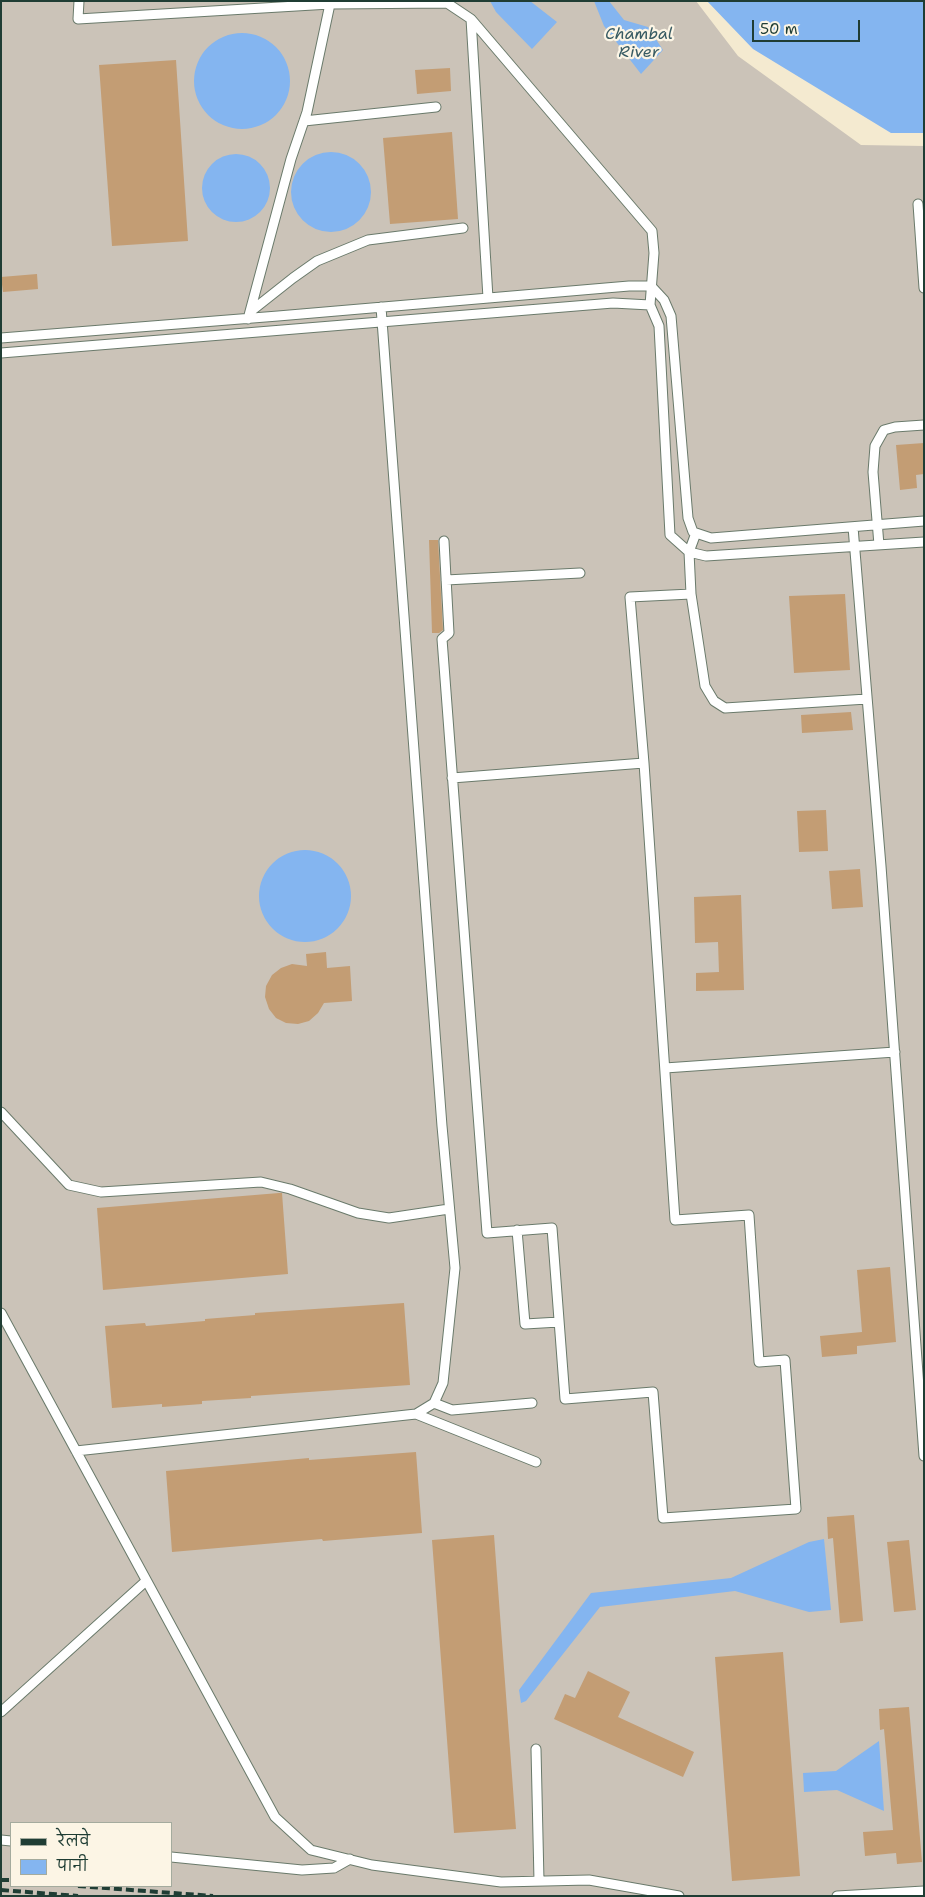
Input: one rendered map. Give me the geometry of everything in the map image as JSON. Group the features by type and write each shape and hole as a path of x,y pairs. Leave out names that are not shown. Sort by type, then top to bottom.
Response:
{"lane":[{"path":"79,1 78,19 330,4 447,3 471,19 652,231 654,253 650,305 659,326 670,535 689,552 706,556 924,542"},
{"path":"249,315 291,159 304,121 330,4"},
{"path":"471,19 488,298"},
{"path":"304,121 436,107"},
{"path":"918,204 924,288"},
{"path":"249,315 293,278 317,262 368,240 462,228"},
{"path":"1,338 249,315 381,307 629,286 651,286 664,300 671,316 688,518 692,532 711,538 924,521"},
{"path":"1,353 613,303 650,305"},
{"path":"76,1451 416,1414 434,1403 443,1383 455,1268 381,307"},
{"path":"879,545 873,472 875,446 884,430 895,427 924,425"},
{"path":"853,526 895,1052 924,1456"},
{"path":"696,533 689,552 691,594 704,686 714,701 725,708 867,699"},
{"path":"444,541 449,633 442,639 487,1233 552,1228 565,1399 653,1392 663,1518 796,1509 785,1360 759,1362 749,1215 675,1220 644,763 630,597 691,594"},
{"path":"446,580 580,572"},
{"path":"452,778 644,763"},
{"path":"665,1068 895,1052"},
{"path":"1,1112 69,1184 101,1192 261,1182 290,1189 358,1213 389,1218 449,1209"},
{"path":"517,1230 525,1324 559,1322"},
{"path":"1,1313 275,1817 311,1850 372,1865 501,1882 590,1880 679,1896"},
{"path":"434,1403 452,1410 532,1403"},
{"path":"416,1414 536,1462"},
{"path":"1,1712 146,1581"},
{"path":"536,1749 539,1881"},
{"path":"172,1857 302,1870 334,1868 350,1859"},
{"path":"837,1896 924,1891"}],"shaded area":[{"path":"1,1 696,1 738,56 861,145 924,146 924,1896 1,1896"}],"water":[{"path":"490,1 530,1 557,22 532,49 496,12"},
{"name":"Chambal River","path":"594,1 609,1 624,20 648,27 663,50 641,74 604,26"},
{"name":"Chambal River","path":"707,1 924,1 924,133 891,133 753,49"},
{"path":"242,33 260,36 276,47 287,63 290,81 287,99 276,115 260,126 242,129 224,126 208,115 197,99 194,81 197,63 208,47 224,36"},
{"path":"331,152 346,155 359,164 368,177 371,192 368,207 359,220 346,229 331,232 316,229 303,220 294,207 291,192 294,177 303,164 316,155"},
{"path":"236,154 249,157 260,164 267,175 270,188 267,201 260,212 249,219 236,222 223,219 212,212 205,201 202,188 205,175 212,164 223,157"},
{"path":"305,850 323,853 338,863 348,878 351,896 348,914 338,929 323,939 305,942 287,939 272,929 262,914 259,896 262,878 272,863 287,853"},
{"path":"824,1539 831,1610 809,1612 735,1591 600,1607 526,1701 521,1703 519,1690 591,1593 731,1578 809,1542"},
{"path":"879,1741 884,1811 837,1790 804,1792 803,1773 836,1771"}],"building":[{"path":"176,60 188,241 112,246 99,65"},
{"path":"450,68 451,91 417,94 415,70"},
{"path":"452,132 458,219 390,224 383,138"},
{"path":"37,274 38,289 3,292 1,277"},
{"path":"924,443 924,474 916,475 917,488 900,490 896,445"},
{"path":"429,540 438,540 443,630 439,633 432,633"},
{"path":"845,594 850,670 794,673 789,596"},
{"path":"851,712 853,730 802,733 801,715"},
{"path":"826,810 828,851 799,852 797,811"},
{"path":"860,869 863,907 832,909 829,871"},
{"path":"741,895 744,990 696,991 696,973 719,972 718,942 695,943 694,897"},
{"path":"326,952 327,968 350,966 352,1001 324,1003 318,1013 309,1021 298,1024 286,1023 276,1018 269,1009 265,997 266,986 272,975 281,968 292,964 307,966 306,954"},
{"path":"282,1193 288,1274 103,1290 97,1208"},
{"path":"890,1267 896,1342 857,1346 857,1354 822,1357 820,1336 862,1332 857,1270"},
{"path":"404,1303 410,1385 251,1396 251,1398 202,1401 202,1404 162,1407 162,1404 112,1408 105,1326 145,1323 146,1326 205,1321 205,1319 255,1315 255,1313"},
{"path":"416,1452 422,1533 323,1541 322,1539 172,1552 166,1471 309,1458 309,1460"},
{"path":"854,1515 863,1621 840,1623 833,1538 828,1539 827,1517"},
{"path":"494,1535 516,1829 454,1833 432,1540"},
{"path":"909,1540 916,1610 894,1612 887,1542"},
{"path":"783,1652 800,1876 732,1881 715,1657"},
{"path":"588,1671 630,1692 618,1717 694,1752 683,1777 554,1719 565,1694 575,1698"},
{"path":"909,1707 922,1862 897,1864 896,1853 865,1856 863,1832 893,1830 884,1729 880,1730 879,1709"}],"railway":[{"path":"1,1880 10,1880"},
{"path":"92,1887 213,1896"},
{"path":"1,1890 78,1896"}]}
